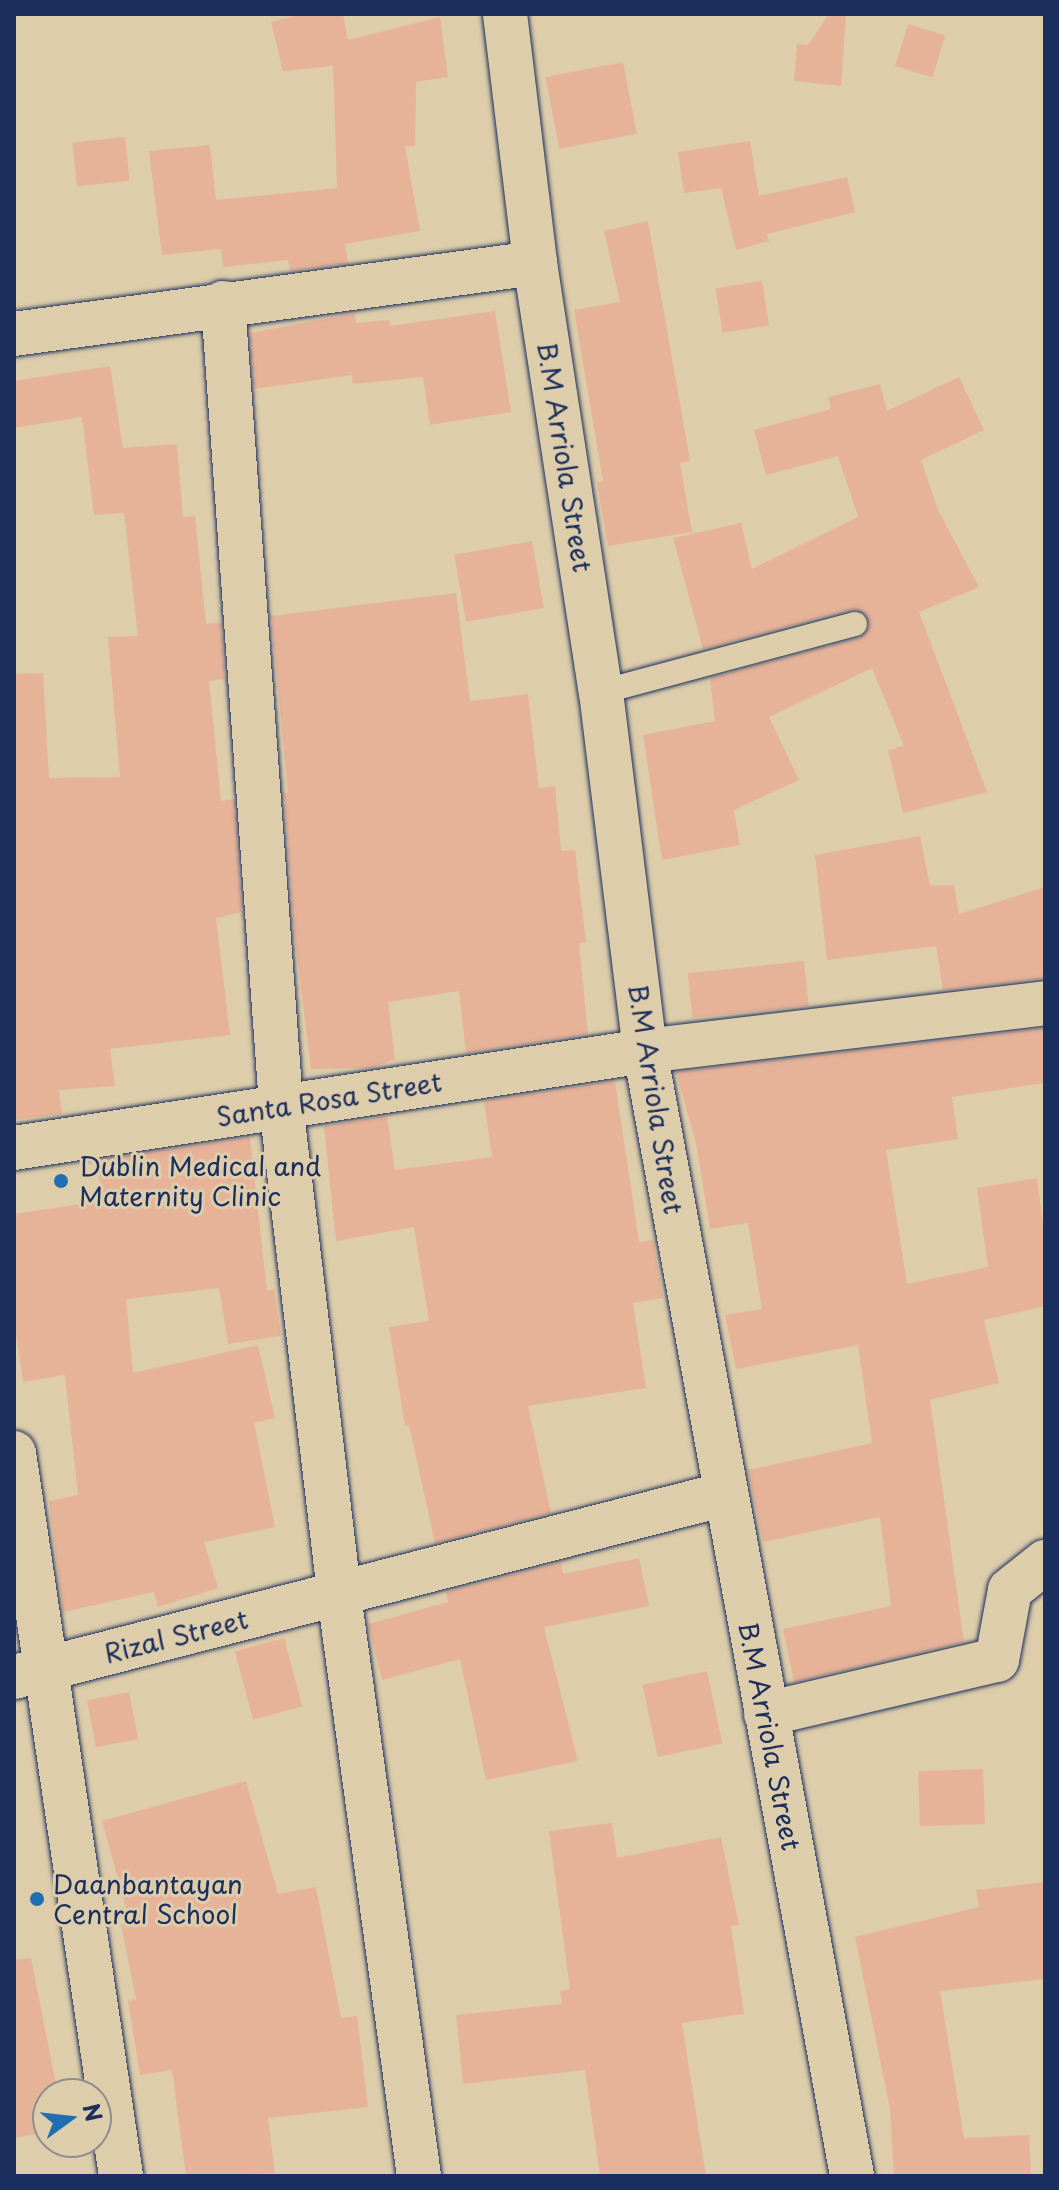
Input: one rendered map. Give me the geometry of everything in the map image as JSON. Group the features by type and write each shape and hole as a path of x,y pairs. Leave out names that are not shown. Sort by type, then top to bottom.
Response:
{"street":[{"name":"B.M Arriola Street","path":"505,14 535,263 601,692 645,1051 852,2176"},
{"path":"14,334 223,303 535,263"},
{"path":"223,303 281,1105 339,1595 419,2176"},
{"name":"Santa Rosa Street","path":"14,1148 645,1051 1045,1003"},
{"path":"14,1453 31,1673 121,2176"},
{"name":"Rizal Street","path":"31,1673 725,1494"},
{"path":"766,1714 997,1660 1010,1590 1045,1562"}],"lane":[{"path":"601,692 855,624"}],"building":[{"path":"303,14 343,14 348,40 440,17 448,77 416,82 415,146 405,146 420,231 345,244 348,263 290,271 288,260 223,267 221,249 162,255 149,151 210,145 216,200 337,188 333,66 283,71 271,22"},
{"path":"829,14 846,14 841,86 794,81 797,44 808,45"},
{"path":"908,24 945,35 932,77 895,66"},
{"path":"623,62 637,134 559,149 545,77"},
{"path":"125,137 130,181 77,186 72,143"},
{"path":"750,141 759,196 847,177 855,212 767,234 769,241 736,250 721,188 684,193 678,152"},
{"path":"648,221 690,461 680,463 692,532 608,546 597,482 603,481 574,310 620,302 604,231"},
{"path":"762,281 769,325 723,333 716,288"},
{"path":"495,311 511,412 430,425 423,377 353,384 352,375 254,389 250,333 355,313 356,323 389,320 390,326"},
{"path":"110,366 123,448 177,444 183,517 195,516 206,624 221,622 225,679 209,681 221,801 234,799 242,912 216,918 230,1035 110,1049 115,1086 59,1090 62,1114 14,1120 14,674 43,673 49,778 120,777 108,637 138,636 124,513 94,515 82,417 14,428 14,381"},
{"path":"959,377 984,430 921,460 938,510 979,587 919,612 987,792 903,813 888,750 904,746 872,668 769,717 799,780 734,810 740,845 662,860 643,735 715,721 710,678 859,638 870,627 866,614 852,609 703,649 673,538 741,523 752,569 858,517 838,456 766,475 754,430 831,409 828,397 880,384 887,411"},
{"path":"532,541 544,608 466,622 454,555"},
{"path":"456,593 470,701 528,694 539,788 555,786 561,851 575,850 586,942 579,943 588,1034 466,1053 459,991 388,1002 395,1059 372,1068 311,1069 294,932 284,793 288,793 271,616"},
{"path":"920,836 930,886 954,885 959,914 1045,887 1045,978 943,990 936,946 827,960 815,855"},
{"path":"804,961 809,1006 692,1018 688,973"},
{"path":"1045,1028 1045,1083 952,1097 958,1139 886,1150 907,1284 988,1267 977,1188 1037,1178 1045,1240 1045,1306 984,1320 999,1383 930,1400 964,1642 794,1682 783,1629 891,1606 880,1517 763,1542 748,1470 872,1443 858,1345 736,1369 725,1315 762,1309 748,1223 710,1229 696,1143 676,1072"},
{"path":"615,1081 639,1242 653,1240 663,1298 633,1303 646,1388 528,1406 551,1513 435,1543 409,1425 405,1426 389,1327 429,1321 414,1227 336,1241 324,1126 387,1116 395,1170 492,1157 484,1101"},
{"path":"250,1137 267,1291 274,1289 281,1336 228,1344 219,1288 126,1299 133,1373 258,1345 275,1418 254,1423 275,1527 204,1542 218,1588 158,1607 154,1592 63,1612 49,1501 78,1495 65,1375 23,1382 14,1319 14,1214 100,1201 98,1160"},
{"path":"639,1558 649,1606 544,1627 578,1761 486,1780 460,1659 382,1680 368,1624 448,1602 446,1592 561,1562 563,1574"},
{"path":"284,1638 302,1707 253,1720 235,1651"},
{"path":"707,1671 722,1743 658,1757 642,1685"},
{"path":"129,1692 138,1739 96,1747 87,1700"},
{"path":"983,1769 985,1824 920,1826 918,1771"},
{"path":"246,1781 278,1894 316,1887 341,2018 357,2016 368,2107 268,2118 275,2173 186,2176 172,2070 140,2075 128,2001 136,1999 121,1924 130,1922 102,1821"},
{"path":"612,1823 617,1858 721,1837 739,1925 731,1926 744,2014 682,2023 706,2176 600,2176 585,2070 463,2084 456,2015 562,2004 560,1991 570,1989 549,1831"},
{"path":"1045,1882 1045,1979 940,1991 964,2138 1029,2135 1031,2176 894,2176 890,2109 855,1937 979,1907 976,1890"},
{"path":"31,1958 55,2078 32,2078 32,2135 14,2138 14,1960"}],"place":[{"name":"Dublin Medical and Maternity Clinic","path":"61,1181"},
{"name":"Daanbantayan Central School","path":"37,1899"}]}
